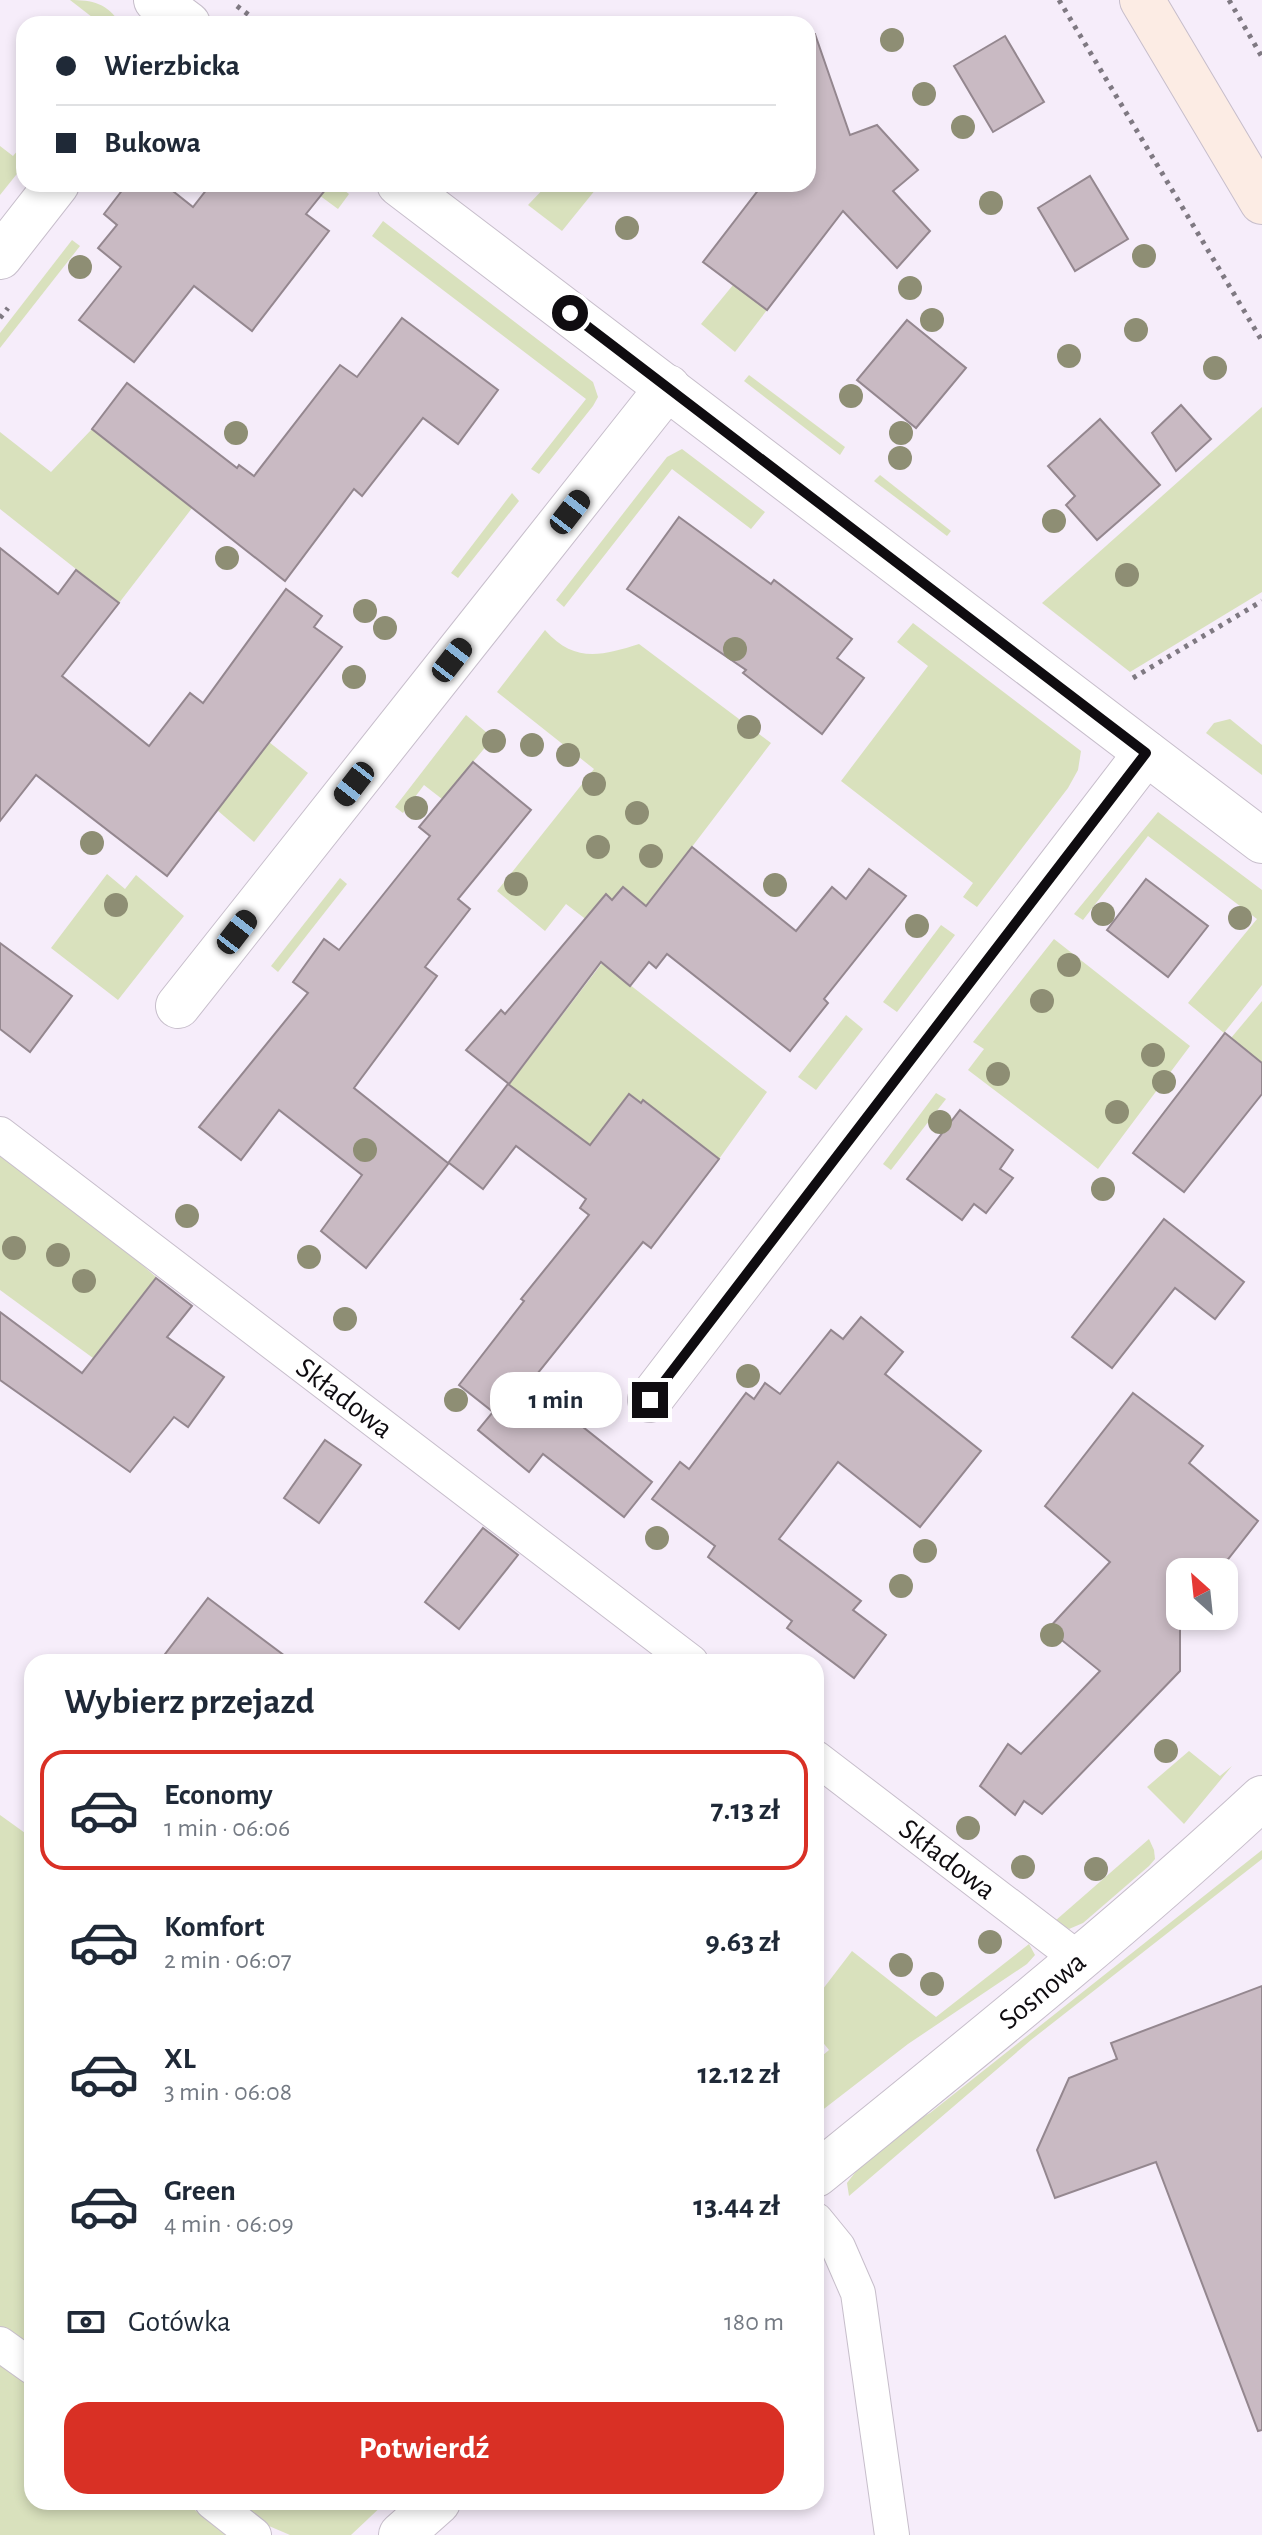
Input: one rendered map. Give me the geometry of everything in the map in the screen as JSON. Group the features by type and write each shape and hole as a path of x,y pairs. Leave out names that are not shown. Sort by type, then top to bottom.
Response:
{"street":[{"path":"1142,0 1262,202"},
{"path":"0,257 51,192"},
{"path":"410,192 1262,841"},
{"path":"178,1006 668,387"},
{"path":"650,1400 1146,753"},
{"name":"Sosnowa","path":"824,2168 1080,1960 1200,1857 1262,1798"},
{"path":"401,2535 429,2510"}],"lane":[{"name":"Składowa","path":"0,1134 681,1654"},
{"name":"Składowa","path":"824,1764 1080,1960"},
{"path":"824,2230 838,2247 858,2293 892,2535"},
{"path":"0,2344 24,2361"},
{"path":"222,2510 254,2535"}],"path":[{"path":"230,0 251,16"},
{"path":"1059,0 1262,341"},
{"path":"1229,0 1262,57"},
{"path":"1122,684 1262,601"}],"green space":[{"path":"70,0 99,4 114,16 91,16"},
{"path":"0,146 13,156 16,152 16,175 0,195"},
{"path":"315,192 346,192 349,194 338,209"},
{"path":"540,192 594,192 562,231 528,205"},
{"path":"383,221 593,382 598,397 593,406 539,474 531,469 586,399 372,236"},
{"path":"72,240 80,246 0,348 0,333"},
{"path":"733,285 767,310 735,352 701,324"},
{"path":"749,375 845,447 840,455 744,381"},
{"path":"1262,407 1262,592 1130,672 1042,603"},
{"path":"92,429 136,462 209,486 119,603 0,509 0,432 51,472"},
{"path":"682,449 765,512 751,529 672,469 564,607 556,600 667,457"},
{"path":"880,475 951,531 947,536 874,481"},
{"path":"512,493 519,501 458,578 451,573"},
{"path":"913,623 1081,751 1078,770 1068,788 977,907 963,897 973,883 841,781 928,666 897,642"},
{"path":"545,630 567,648 589,654 612,652 639,644 771,743 647,906 623,887 592,924 566,904 545,931 497,891 594,769 497,692"},
{"path":"466,715 493,738 442,799 424,785 403,813 395,807"},
{"path":"1230,719 1262,745 1262,775 1206,733 1214,723"},
{"path":"269,742 308,773 254,842 217,810"},
{"path":"1158,812 1262,890 1262,985 1224,1033 1188,1003 1257,919 1148,836 1083,920 1074,914"},
{"path":"107,874 125,889 136,875 184,916 118,1000 51,948"},
{"path":"340,878 347,884 278,972 271,966"},
{"path":"941,925 955,935 897,1012 883,1002"},
{"path":"1054,939 1190,1046 1098,1169 968,1070 984,1049 973,1042"},
{"path":"602,963 767,1092 719,1159 644,1101 641,1103 628,1094 604,1127 617,1169 509,1085"},
{"path":"1262,1001 1262,1063 1231,1038"},
{"path":"846,1015 863,1029 816,1090 798,1077"},
{"path":"936,1093 946,1099 891,1170 883,1164"},
{"path":"0,1153 116,1242 156,1277 93,1358 0,1290"},
{"path":"1189,1751 1220,1776 1232,1766 1184,1824 1147,1787"},
{"path":"0,1815 24,1832 24,2345 0,2327"},
{"path":"1149,1839 1155,1859 1149,1866 1083,1923 1069,1929 1055,1921"},
{"path":"1262,1850 1262,1859 1031,2040 849,2196 847,2183 884,2143 930,2113"},
{"path":"1029,1944 1035,1955 1027,1964 908,2044 824,2109 824,2054 829,2050 824,2044 824,1988 852,1951 936,2017"},
{"path":"0,2363 24,2380 24,2510 195,2510 226,2535 0,2535"},
{"path":"244,2510 378,2510 351,2535 290,2535 262,2523"}],"building":[{"path":"1005,36 1044,102 993,132 954,66"},
{"path":"816,37 850,135 877,125 918,170 893,191 930,231 897,268 843,211 767,310 703,262 757,192 816,192"},
{"path":"1090,176 1128,239 1075,271 1038,208"},
{"path":"121,192 174,192 193,207 205,192 324,192 306,214 329,231 252,331 194,286 134,362 79,320 121,267 98,248 117,225 104,214"},
{"path":"402,318 498,390 458,444 423,418 362,496 354,489 285,581 92,429 127,383 237,468 239,465 254,476 340,365 357,377"},
{"path":"907,320 966,368 916,428 857,380"},
{"path":"1181,405 1211,439 1176,471 1152,433"},
{"path":"1100,419 1160,485 1097,540 1066,505 1075,496 1048,466"},
{"path":"679,517 771,584 774,580 852,639 837,658 864,678 822,734 743,673 746,670 627,589"},
{"path":"0,548 58,594 76,570 119,603 62,676 149,746 190,693 203,703 286,589 322,616 314,627 342,647 167,876 36,775 0,821"},
{"path":"473,762 531,810 458,899 470,909 425,967 437,976 354,1088 448,1163 508,1084 590,1145 629,1094 641,1103 643,1100 719,1159 651,1248 643,1242 529,1384 652,1482 624,1517 543,1454 529,1472 478,1430 493,1412 459,1385 524,1301 521,1299 589,1215 580,1208 586,1199 516,1146 483,1189 449,1163 366,1268 321,1231 362,1175 279,1110 241,1160 199,1127 308,993 293,982 324,939 339,950 430,836 419,827"},
{"path":"692,847 796,931 832,887 846,899 869,869 906,896 824,999 828,1003 790,1051 667,954 656,968 649,962 630,986 601,962 509,1084 466,1050 501,1010 505,1014 606,894 612,900 623,887 646,906"},
{"path":"1146,879 1208,926 1168,977 1107,930"},
{"path":"0,943 72,996 30,1052 0,1029"},
{"path":"1225,1033 1262,1063 1262,1094 1184,1192 1133,1153"},
{"path":"960,1110 1013,1150 1000,1169 1013,1178 986,1213 974,1204 962,1220 907,1179"},
{"path":"1164,1219 1244,1282 1215,1319 1175,1288 1112,1368 1072,1337"},
{"path":"156,1278 192,1306 167,1337 224,1377 188,1427 174,1417 130,1472 0,1380 0,1312 82,1373"},
{"path":"861,1317 903,1352 885,1374 981,1451 920,1527 838,1462 779,1539 861,1601 853,1610 886,1635 854,1678 787,1628 792,1621 708,1557 715,1546 652,1499 680,1462 689,1469 746,1393 754,1399 765,1383 780,1394 831,1330 843,1339"},
{"path":"1133,1393 1203,1446 1189,1463 1258,1521 1229,1558 1166,1558 1166,1630 1180,1630 1180,1671 1042,1814 1024,1801 1015,1815 980,1786 1008,1744 1021,1754 1100,1671 1048,1629 1110,1562 1045,1506"},
{"path":"325,1440 361,1465 319,1523 284,1498"},
{"path":"483,1528 518,1555 459,1629 425,1602"},
{"path":"208,1598 282,1654 165,1654"},
{"path":"1262,1986 1262,2430 1258,2431 1156,2162 1055,2198 1037,2150 1069,2078 1117,2059 1111,2043"}],"route":[{"path":"570,313 1146,753 650,1400"}]}
